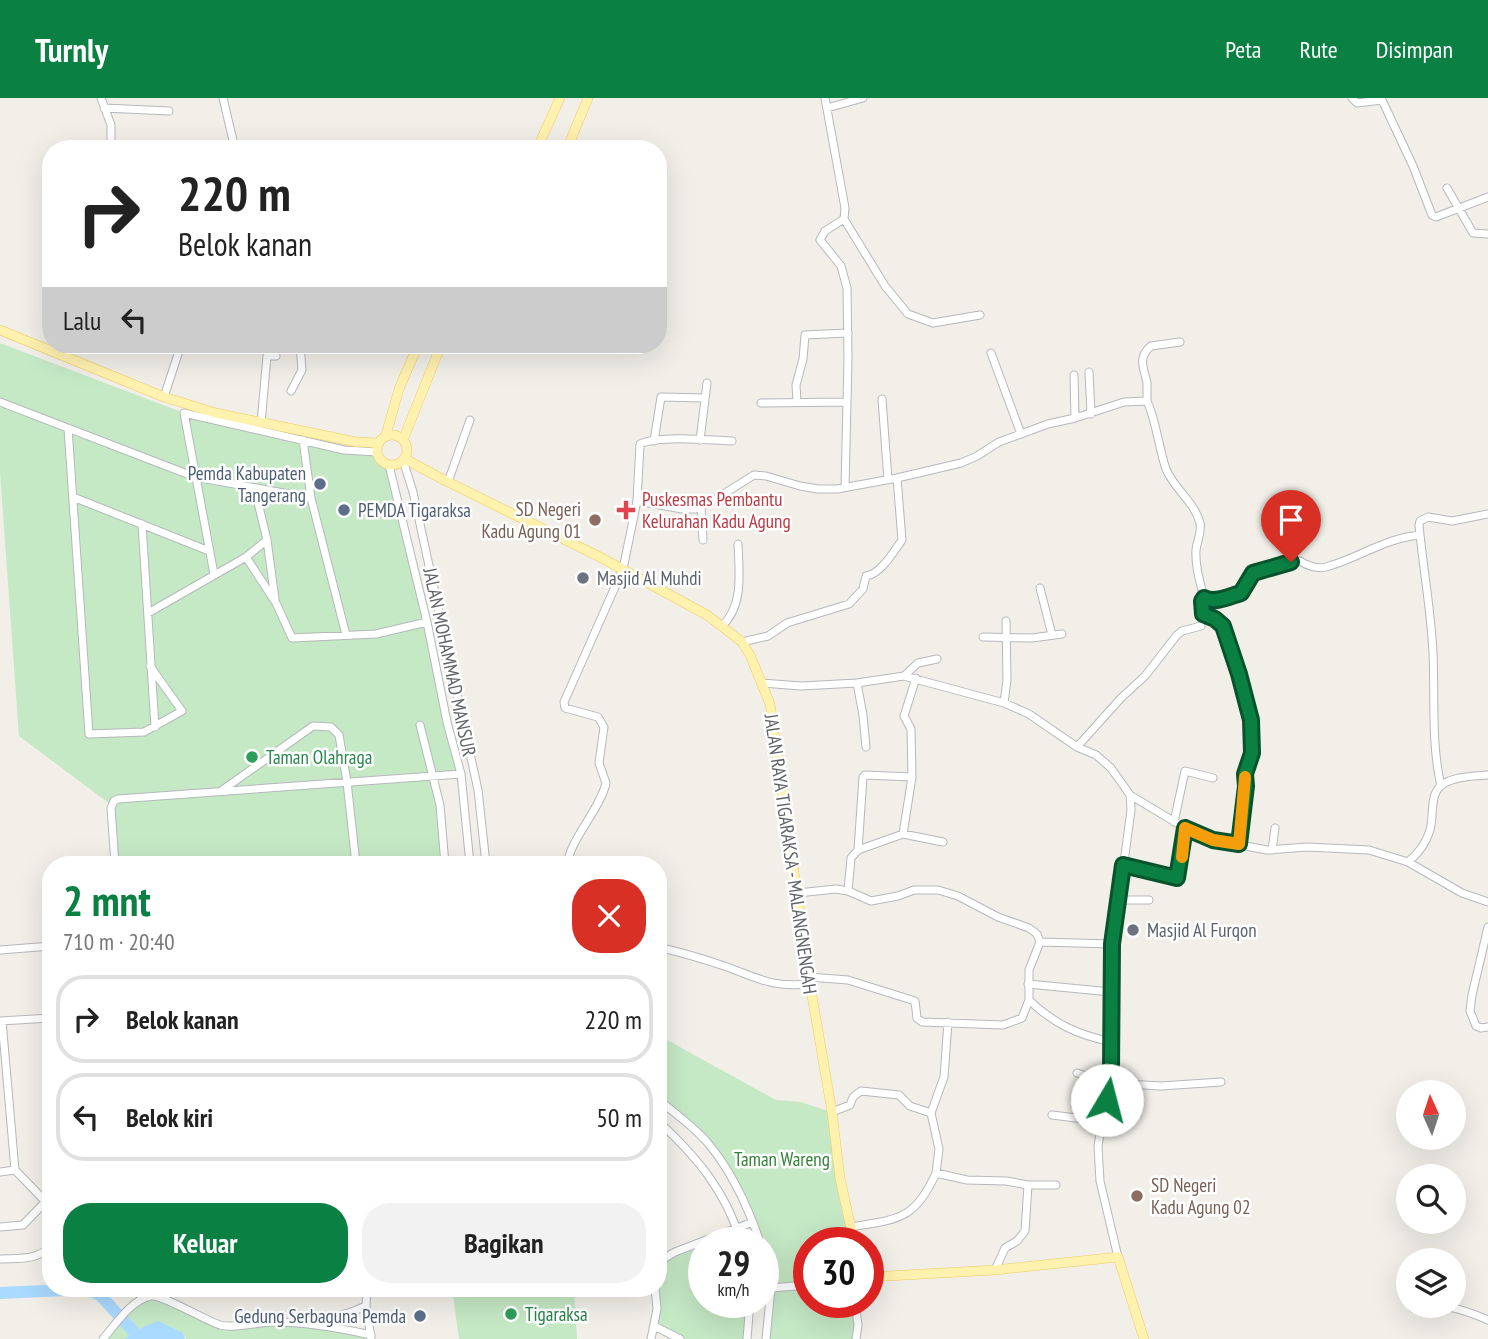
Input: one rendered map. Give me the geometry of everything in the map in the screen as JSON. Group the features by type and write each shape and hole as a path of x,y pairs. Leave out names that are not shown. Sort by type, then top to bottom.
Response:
{"main road":[{"path":"541,140 559,98"},
{"path":"571,140 588,98"},
{"path":"0,330 42,347"},
{"path":"59,354 164,397 216,413 377,448"},
{"path":"377,448 386,435 414,354"},
{"path":"404,440 437,354"},
{"path":"377,448 383,462 389,465 397,465 404,459 407,446 404,440 395,435 386,435"},
{"name":"JALAN RAYA TIGARAKSA - MALANGNENGAH","path":"404,459 623,569 707,615 742,642 759,673 770,704 809,981 850,1227"},
{"path":"884,1275 995,1270 1118,1257 1144,1339"}],"street":[{"path":"101,98 111,125 111,140"},
{"path":"223,98 233,140"},
{"path":"825,98 845,203 844,219 885,286 908,314 933,323 980,315"},
{"path":"827,108 863,98"},
{"path":"1353,98 1357,103 1382,100 1413,166 1432,215 1436,217 1488,197"},
{"path":"104,108 169,111"},
{"path":"1447,188 1473,233 1488,234"},
{"path":"844,219 825,231 820,240 841,266 845,276 848,333 845,487"},
{"path":"797,402 796,385 803,359 805,335 848,333"},
{"path":"1180,342 1151,346 1143,355 1141,363 1147,401 1155,419 1166,467 1201,525 1196,549 1198,576 1204,598 1203,614 1223,626 1251,720 1252,753 1245,774 1239,844"},
{"path":"991,353 1021,434"},
{"path":"164,397 178,354"},
{"path":"292,391 302,370 301,354"},
{"path":"261,423 267,356 276,356"},
{"path":"1089,372 1091,414"},
{"path":"1074,374 1074,418"},
{"path":"700,440 707,383"},
{"path":"654,441 661,397 704,398"},
{"path":"742,642 768,636 787,624 849,604 863,589 866,576 872,575 887,561 902,540 882,399"},
{"path":"636,501 682,509 701,507 754,475 818,489 893,479 961,463 999,442 1048,424 1091,414 1124,402 1147,401"},
{"path":"0,402 195,477 255,490 311,498"},
{"path":"761,403 846,402"},
{"path":"214,574 184,413 344,450 377,448"},
{"path":"448,482 470,420"},
{"path":"68,428 89,734 144,732 182,710 150,666"},
{"path":"303,440 311,498 346,635"},
{"path":"569,856 606,783 599,763 604,727 598,717 574,712 565,708 564,702 623,569 636,501 640,444 654,441 732,441"},
{"name":"JALAN MOHAMMAD MANSUR","path":"404,459 478,790 485,856"},
{"name":"JALAN MOHAMMAD MANSUR","path":"389,465 428,622 447,722 461,774 469,856"},
{"path":"255,490 267,540 276,603"},
{"path":"73,497 209,551"},
{"path":"701,507 702,540"},
{"path":"1441,786 1432,699 1433,655 1429,601 1419,525 1423,518 1462,520 1488,514"},
{"path":"142,524 155,727"},
{"path":"1204,598 1223,599 1241,593 1253,573 1259,569 1300,561 1324,568 1388,541 1420,535"},
{"path":"148,613 246,557 267,540"},
{"path":"722,626 732,615 736,603 740,576 738,544"},
{"path":"246,557 276,603 292,638 389,633 428,622"},
{"path":"1040,588 1052,635"},
{"path":"1004,703 1007,680 1006,621"},
{"path":"1077,747 1121,698 1145,676 1177,635 1201,626"},
{"path":"982,637 1062,634"},
{"path":"904,676 918,663 937,659"},
{"path":"761,683 801,686 857,683 904,676 1004,703 1029,714 1077,747 1096,755 1111,768 1130,795 1185,828 1213,840 1272,850 1307,847 1369,850 1408,862 1462,893 1488,902"},
{"path":"903,834 912,777 911,729 904,716 916,678"},
{"path":"857,683 866,747"},
{"path":"421,725 441,813 444,856"},
{"path":"221,791 313,726 331,727 339,735 355,856"},
{"path":"1174,822 1185,771 1213,778"},
{"path":"114,856 111,808 114,801 461,774"},
{"path":"1408,862 1420,852 1425,842 1430,828 1433,798 1441,786 1449,781 1488,775"},
{"path":"858,850 859,807 864,776 912,777"},
{"path":"1118,1257 1100,1181 1098,1146 1100,1121 1109,1083 1112,1042 1112,944 1132,810 1130,795"},
{"path":"1123,865 1177,878 1185,828"},
{"path":"1272,850 1275,828"},
{"path":"848,891 851,858 858,850 903,834 943,842"},
{"path":"667,950 778,985 844,979 902,996 916,1003 919,1021 991,1025 1016,1022 1022,1018 1029,1000 1030,966 1040,942 1037,934 1029,928 998,917 958,896 938,890 914,890 871,901 836,889 798,893"},
{"path":"1119,900 1149,900"},
{"path":"1488,927 1470,1011 1476,1026 1488,1027"},
{"path":"1040,942 1112,944"},
{"path":"0,950 42,947"},
{"path":"1028,984 1111,992"},
{"path":"1029,1000 1057,1023 1087,1037 1112,1042"},
{"path":"42,1019 1,1021 15,1170 42,1193"},
{"path":"850,1227 909,1213 922,1200 936,1173 939,1149 931,1113 944,1077 948,1022"},
{"path":"1077,1073 1109,1083 1161,1086 1221,1082"},
{"path":"832,1112 848,1107 853,1097 861,1091 899,1095 910,1106 931,1113"},
{"path":"667,1107 706,1141 727,1170 755,1227"},
{"path":"1052,1115 1100,1121"},
{"path":"667,1129 692,1153 714,1182 736,1227"},
{"path":"0,1172 15,1170"},
{"path":"936,1173 967,1180 1055,1185"},
{"path":"995,1270 1004,1248 1017,1241 1025,1231 1028,1185"},
{"path":"0,1227 23,1224 42,1204"},
{"path":"740,1227 753,1222"},
{"path":"667,1257 688,1247"},
{"path":"667,1252 675,1252"},
{"path":"0,1259 42,1254"},
{"path":"103,1339 137,1303 148,1297"},
{"path":"162,1297 223,1326 274,1322 302,1324 371,1337 366,1297"},
{"path":"651,1339 657,1309 656,1297"},
{"path":"302,1324 349,1314 366,1306"},
{"path":"1466,1310 1488,1320"},
{"path":"747,1339 749,1318"},
{"path":"766,1339 768,1318"},
{"path":"856,1339 857,1318"},
{"path":"654,1326 674,1339"}],"green space":[{"path":"0,343 184,413 303,440 377,452 383,462 389,465 461,774 434,775 444,856 113,856 110,804 19,736 0,472"},
{"name":"Taman Wareng","path":"667,1040 776,1100 800,1102 832,1112 851,1227 793,1227 793,1318 855,1318 856,1339 766,1339 768,1318 779,1318 779,1227 756,1227 727,1170 706,1141 667,1107"},
{"path":"688,1250 688,1318 749,1318 747,1339 668,1339 674,1338 654,1326 656,1297 667,1297 667,1259"},
{"path":"148,1297 157,1297 223,1326 273,1322 329,1328 372,1339 186,1339 183,1333 143,1327 124,1339 103,1339 137,1303"},
{"path":"453,1297 575,1297 577,1339 459,1339"}],"water":[{"path":"158,1321 183,1333 185,1339 124,1339 143,1327"}],"waterway":[{"path":"0,1293 42,1291"},
{"path":"102,1297 134,1332"}],"slow traffic":[{"path":"1182,857 1185,828 1213,840 1239,844 1245,777"}],"place":[{"name":"Pemda Kabupaten Tangerang","path":"320,484"},
{"name":"PEMDA Tigaraksa","path":"344,510"},
{"name":"Puskesmas Pembantu Kelurahan Kadu Agung","path":"626,510"},
{"name":"SD Negeri Kadu Agung 01","path":"595,520"},
{"name":"Masjid Al Muhdi","path":"583,578"},
{"name":"Taman Olahraga","path":"252,757"},
{"name":"Masjid Al Furqon","path":"1133,930"},
{"name":"SD Negeri Kadu Agung 02","path":"1137,1196"},
{"name":"Tigaraksa","path":"511,1314"},
{"name":"Gedung Serbaguna Pemda","path":"420,1316"}],"route":[{"path":"1107,1100 1111,1069 1112,944 1123,865 1177,878 1185,828 1213,840 1239,844 1246,786 1245,770 1252,753 1251,720 1223,626 1203,614 1202,601 1204,598 1223,599 1241,593 1253,573 1259,569 1291,562"}]}
